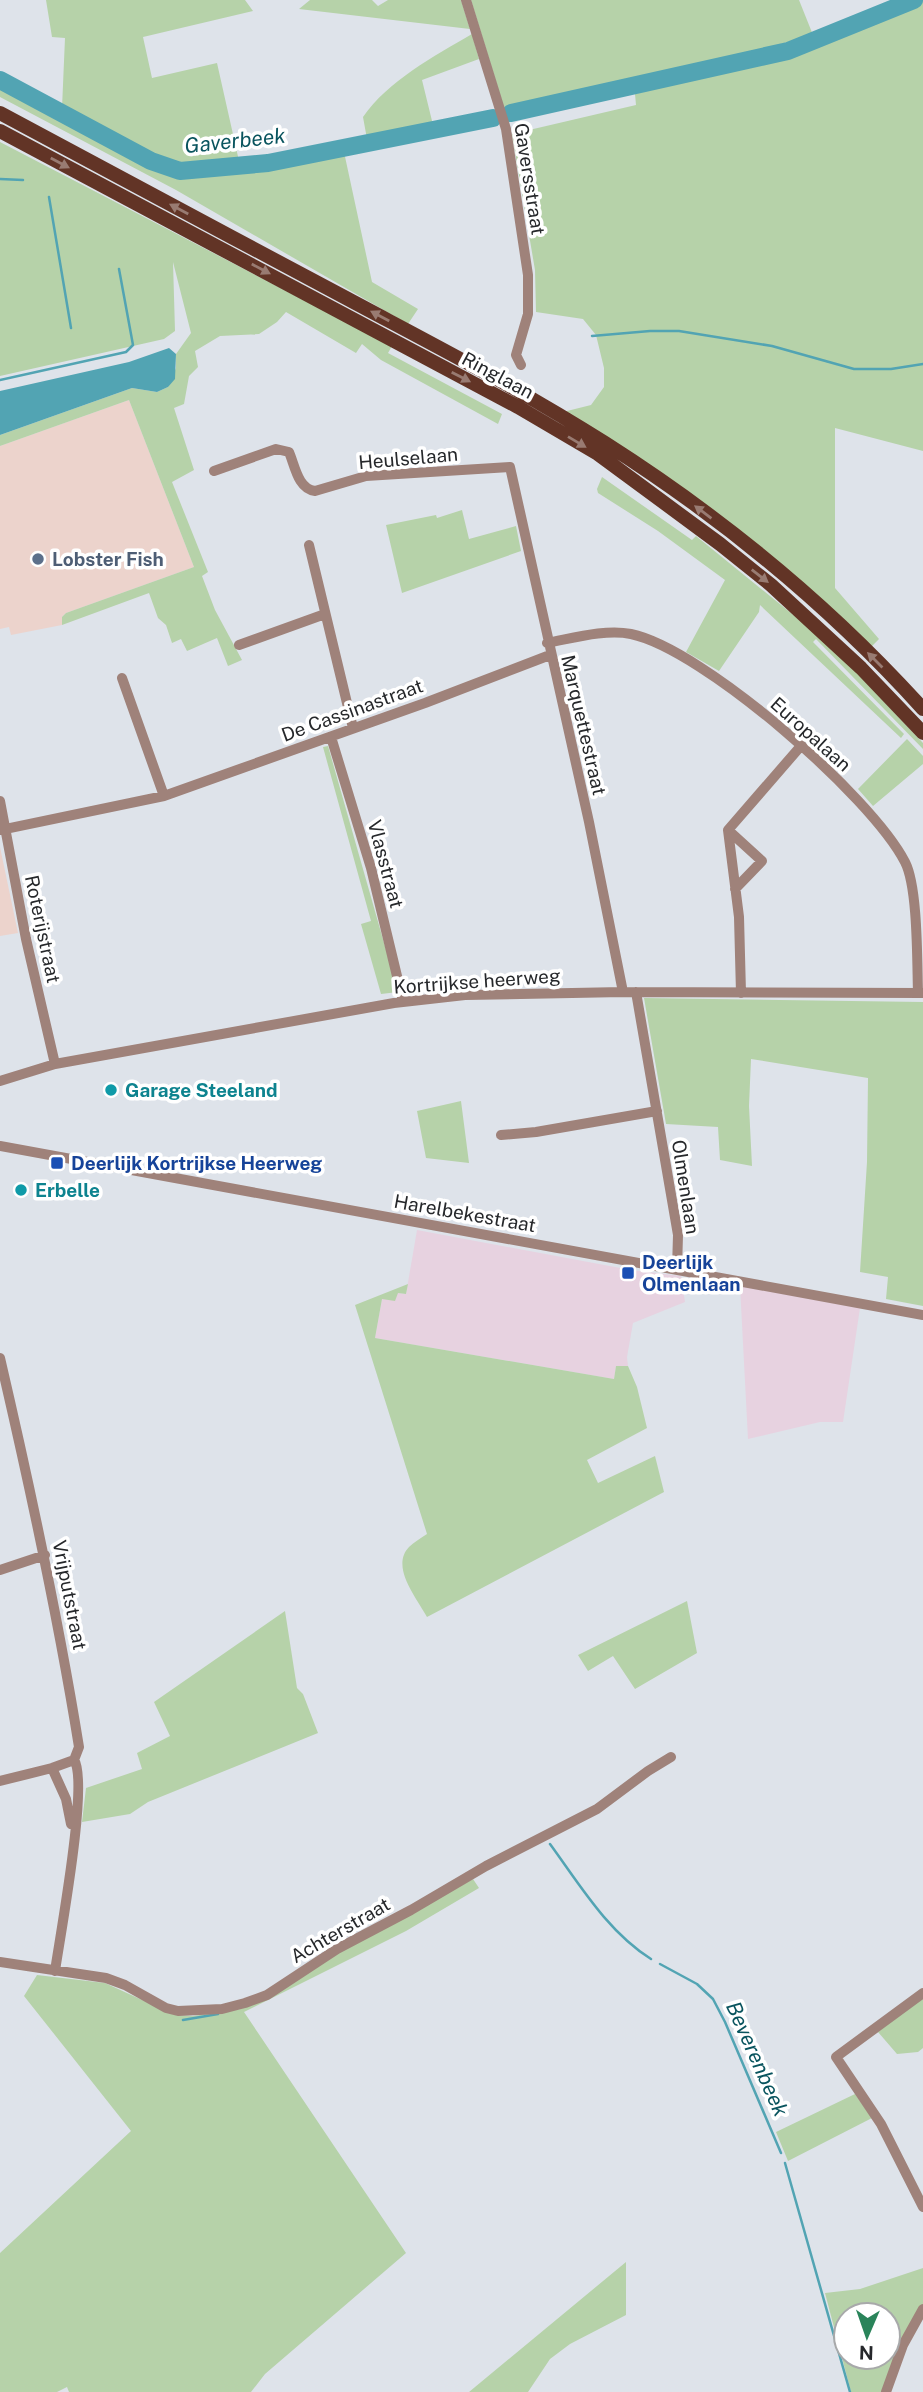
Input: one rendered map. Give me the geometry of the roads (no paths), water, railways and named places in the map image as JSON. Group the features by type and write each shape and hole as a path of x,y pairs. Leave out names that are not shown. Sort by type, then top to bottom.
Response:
{"main road":[{"name":"Ringlaan","path":"0,113 505,384 604,442 669,486 793,583 849,634 923,709"},
{"name":"Ringlaan","path":"0,131 518,407 598,454 771,585 861,668 923,733"}],"street":[{"name":"Gaversstraat","path":"466,0 506,129 526,261 529,302 526,325 516,353 517,361 521,365"},
{"name":"Heulselaan","path":"214,471 276,449 284,450 289,452 302,486 315,491 366,476 510,467"},
{"name":"Marquettestraat","path":"510,467 589,822 623,992"},
{"path":"309,545 353,728"},
{"path":"239,645 326,614"},
{"name":"Europalaan","path":"549,649 599,634 629,634 653,641 705,669 740,694 850,792 905,862 912,882 921,993"},
{"name":"De Cassinastraat","path":"3,829 164,796 331,737 549,649"},
{"path":"122,678 164,796"},
{"name":"Vlasstraat","path":"331,737 371,868 403,1001"},
{"path":"741,993 739,917 728,830 800,747"},
{"name":"Roterijstraat","path":"0,801 3,829 55,1065"},
{"path":"728,830 762,861 735,889"},
{"name":"Olmenlaan","path":"636,992 678,1235 677,1269"},
{"name":"Kortrijkse heerweg","path":"0,1081 55,1065 403,1001 515,993 921,993"},
{"path":"501,1135 536,1132 657,1111"},
{"name":"Harelbekestraat","path":"0,1146 923,1315"},
{"name":"Vrijputstraat","path":"0,1357 45,1555 79,1747 74,1760 78,1766 79,1783 74,1841 55,1971"},
{"path":"0,1570 45,1555"},
{"name":"Achterstraat","path":"0,1962 106,1978 125,1985 166,2008 178,2011 208,2011 245,2003 267,1994 337,1949 486,1866 597,1809 671,1757"},
{"path":"0,1781 74,1760"},
{"name":"Vrijputstraat","path":"52,1768 66,1800 74,1841"},
{"path":"923,1993 836,2057 881,2124 923,2207"},
{"path":"886,2392 903,2345 923,2309"}],"water":[{"path":"169,348 176,354 175,379 168,387 157,392 132,388 0,435 0,391 129,362"}],"waterway":[{"name":"Gaverbeek","path":"511,113 788,51 914,0"},
{"name":"Gaverbeek","path":"0,80 151,161 180,171 268,163 493,118"},
{"path":"0,179 23,180"},
{"path":"49,197 71,328"},
{"path":"0,380 126,352 133,345 119,269"},
{"path":"592,336 679,331 772,346 854,369 891,369 923,364"},
{"name":"Beverenbeek","path":"550,1844 608,1921 635,1948 651,1959"},
{"name":"Beverenbeek","path":"660,1964 697,1984 713,1999 781,2153"},
{"name":"Beverenbeek","path":"183,2020 218,2014"},
{"name":"Beverenbeek","path":"785,2163 850,2392"}],"place":[{"name":"Lobster Fish","path":"38,559"},
{"name":"Garage Steeland","path":"111,1090"},
{"name":"Deerlijk Kortrijkse Heerweg","path":"57,1163"},
{"name":"Erbelle","path":"21,1190"},
{"name":"Deerlijk Olmenlaan","path":"628,1273"}]}
